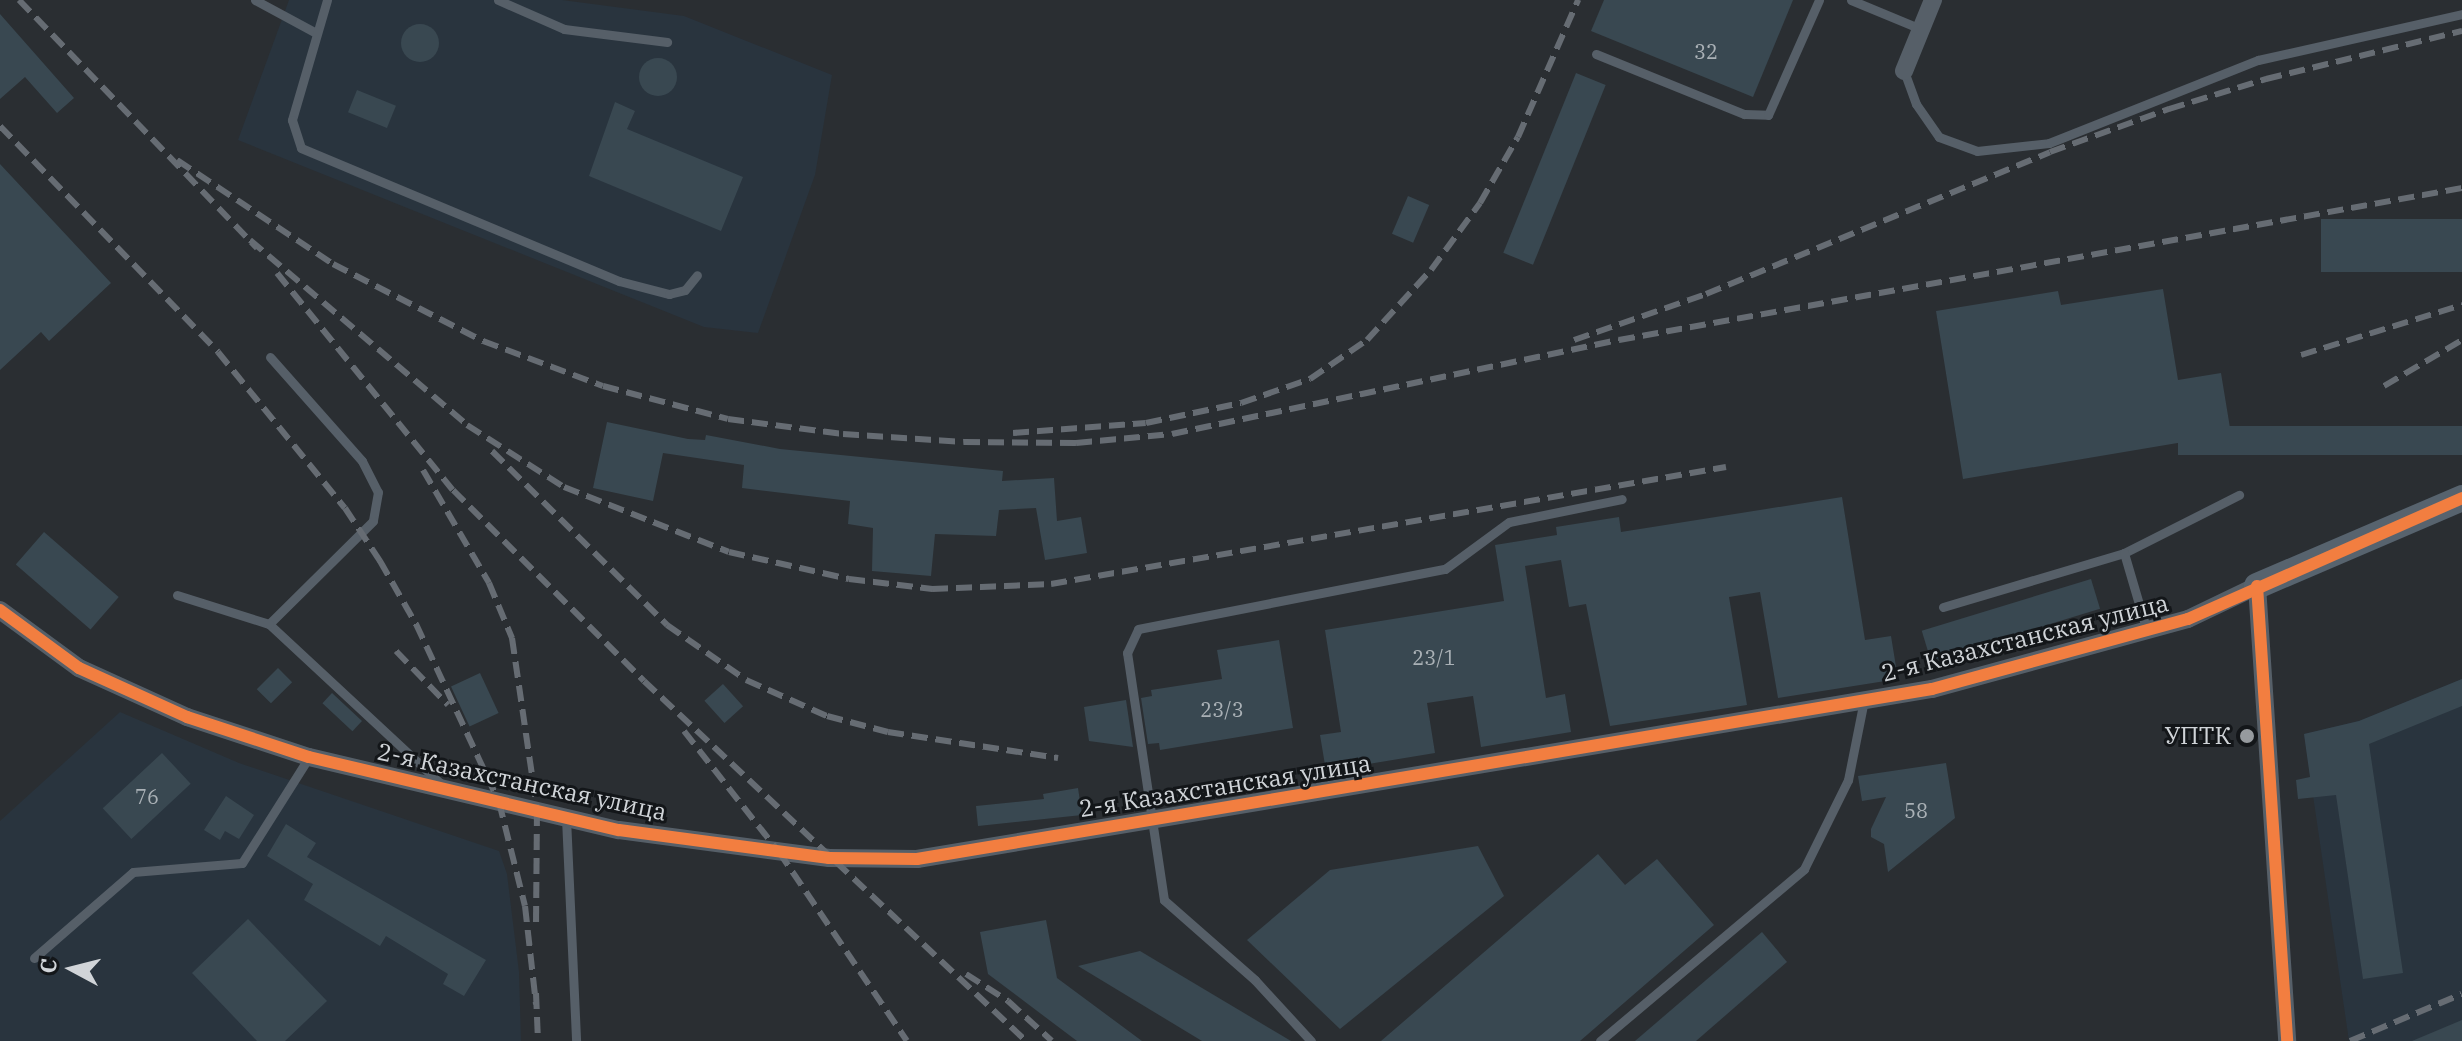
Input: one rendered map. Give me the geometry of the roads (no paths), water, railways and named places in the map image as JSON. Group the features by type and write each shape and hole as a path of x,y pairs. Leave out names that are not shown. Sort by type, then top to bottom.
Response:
{"street":[{"path":"1904,71 1933,0"},
{"name":"2-я Казахстанская улица","path":"0,610 79,668 187,717 309,757 566,818 816,856 917,859 1932,689 2188,619 2462,498"},
{"path":"2257,586 2287,1041"}],"lane":[{"path":"255,0 316,33"},
{"path":"327,0 292,120 301,148 313,157 619,281 669,294 685,290 697,275"},
{"path":"498,0 564,29 667,42"},
{"path":"1596,54 1744,114 1768,115 1819,0"},
{"path":"1851,0 1921,29"},
{"path":"1904,71 1916,104 1939,137 1977,151 2049,143 2258,60 2462,14"},
{"path":"269,624 373,521 378,492 362,461 270,357"},
{"path":"1943,607 2124,553 2239,495"},
{"path":"1311,1041 1255,980 1164,900 1127,653 1138,629 1445,569 1509,522 1622,499"},
{"path":"2124,553 2147,631"},
{"path":"177,595 269,624 446,789"},
{"path":"1600,1041 1804,869 1848,780 1864,700"},
{"path":"34,958 133,872 242,863 309,757"},
{"path":"566,818 576,1041"}],"railway":[{"path":"19,0 257,248"},
{"path":"1013,433 1146,423 1241,403 1310,379 1367,340 1431,270 1480,203 1518,137 1578,0"},
{"path":"1574,340 1706,294 2050,152 2169,109 2266,79 2462,31"},
{"path":"0,126 218,352 345,508 380,561 416,624 499,802 525,906 536,1004"},
{"path":"177,160 333,264 483,341 603,386 728,419 843,434 964,442 1076,443 1172,434 1619,340 2462,188"},
{"path":"250,240 467,425 564,487 729,552 849,579 932,589 1051,584 1726,467"},
{"path":"277,273 453,490 644,681 1026,1041"},
{"path":"2301,355 2462,305"},
{"path":"2384,386 2462,340"},
{"path":"492,451 667,625 746,680 827,716 888,732 1058,758"},
{"path":"423,470 489,583 512,638 537,810 536,925"},
{"path":"396,651 448,705"},
{"path":"684,731 779,852 907,1041"},
{"path":"966,974 1008,1001 1052,1041"},
{"path":"536,993 538,1041"},
{"path":"2350,1041 2462,994"}],"place":[{"name":"УПТК","path":"2247,736"}]}
